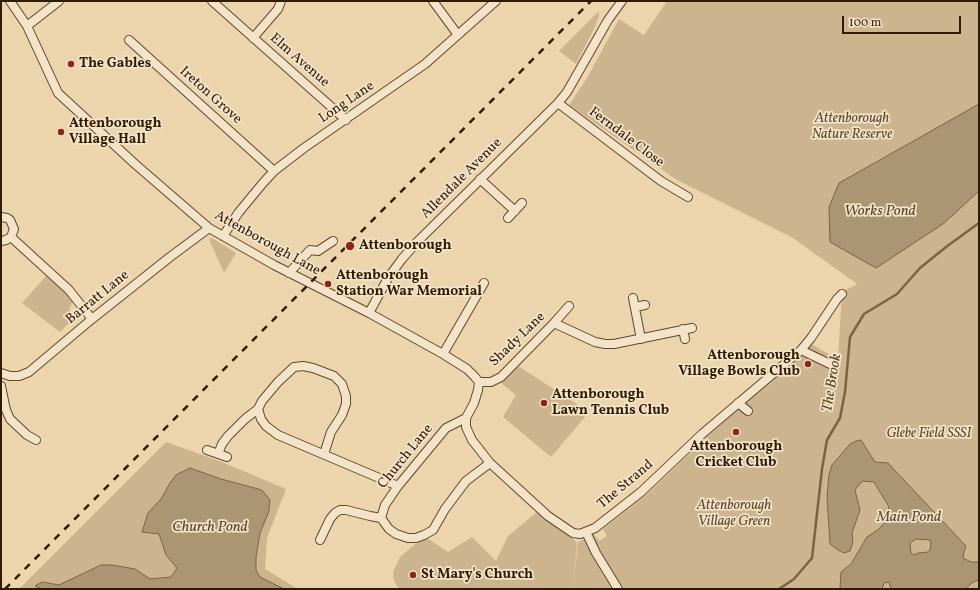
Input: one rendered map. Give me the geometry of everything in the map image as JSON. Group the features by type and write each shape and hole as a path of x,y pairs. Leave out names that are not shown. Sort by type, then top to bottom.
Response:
{"street":[{"name":"Attenborough Lane","path":"10,1 26,26 58,93 135,164 209,228 289,273 369,313 443,354 467,370 479,382"},
{"path":"26,26 59,1"},
{"name":"Elm Avenue","path":"212,1 346,120"},
{"name":"Elm Avenue","path":"253,38 278,9 281,1"},
{"path":"434,1 458,35"},
{"name":"Long Lane","path":"222,236 239,212 274,171 304,148 425,64 496,1"},
{"name":"Allendale Avenue","path":"369,313 388,278 417,242 558,103 567,92 608,20 622,1"},
{"name":"Ireton Grove","path":"129,40 274,171"},
{"name":"Ferndale Close","path":"558,103 661,181 688,197"},
{"path":"480,179 515,211"},
{"path":"675,200 680,192"},
{"path":"508,218 522,203"},
{"path":"1,217 7,218 13,224 14,229 11,237 1,241"},
{"name":"Barratt Lane","path":"10,376 19,376 29,372 92,319 209,228"},
{"path":"11,237 69,290 92,319"},
{"path":"289,273 310,250 318,251 333,241"},
{"path":"443,354 484,287"},
{"name":"The Strand","path":"586,532 602,523 641,492 702,434 801,350 811,338 829,309 842,294"},
{"path":"633,298 641,339"},
{"path":"635,307 645,305"},
{"name":"Shady Lane","path":"479,382 491,382 501,377 569,306"},
{"path":"554,323 595,342 604,344 614,344 692,328"},
{"path":"683,329 685,339"},
{"path":"801,350 830,364"},
{"path":"218,454 222,444 228,436 244,419 258,409 262,401 278,382 294,368 303,366 334,376 342,384 346,396 346,404 342,415 331,432 324,454"},
{"path":"1,373 10,376 1,387 6,410 10,419 27,435 36,440"},
{"path":"479,382 476,397 466,418 468,433 490,463 548,516 573,533 580,534 586,532 596,553 618,589"},
{"path":"738,403 748,411"},
{"path":"258,409 261,419 266,426 278,435 398,486"},
{"name":"Church Lane","path":"381,518 385,505 398,486 446,428 466,418"},
{"path":"206,450 227,457"},
{"path":"320,540 330,519 340,510 381,518 389,529 396,534 408,538 416,538 424,535 433,530 445,509 466,481 490,463"}],"green space":[{"name":"Attenborough Nature Reserve","path":"667,1 979,1 979,589 573,589 578,542 594,534 599,541 607,536 603,529 645,496 810,343 838,360 842,292 857,284 793,238 677,180 569,105 587,78 619,19 644,35"},
{"path":"599,11 599,16 595,27 576,64 559,51"},
{"path":"212,238 236,253 224,273 209,239"},
{"path":"47,275 73,302 70,307 69,323 60,332 22,303"},
{"name":"Attenborough Lawn Tennis Club","path":"518,366 589,412 551,457 503,417 516,395 501,383"},
{"path":"166,442 222,462 286,489 267,538 265,569 298,589 19,589"},
{"path":"537,512 577,542 573,589 399,589 394,581 393,572 400,557 414,545 427,538 448,552 472,537 496,561 508,536"}],"water":[{"name":"Works Pond","path":"979,104 979,191 943,224 876,268 830,242 829,207 839,183"},
{"name":"Main Pond","path":"861,440 875,462 888,463 966,546 963,558 971,562 979,562 979,580 973,582 965,589 891,589 889,582 884,583 882,589 840,589 841,572 851,564 867,537 879,529 885,522 889,507 874,482 862,481 855,490 860,510 852,533 853,542 850,551 844,553 830,544 827,496 829,475 832,465 850,444","holes":["916,539 930,540 931,544 928,552 914,555 911,553 910,543"]},
{"name":"Church Pond","path":"190,468 221,479 262,490 270,500 269,511 260,533 256,557 256,570 260,577 284,589 42,589 35,586 42,582 59,585 101,565 112,565 135,569 150,579 171,577 177,568 166,555 159,534 142,532 148,513 161,499 176,475"}],"waterway":[{"name":"The Brook","path":"779,589 794,579 812,558 822,469 827,440 840,418 845,392 850,337 864,314 897,294 920,268 979,223"}],"railway":[{"path":"5,589 591,1"}],"place":[{"name":"The Gables","path":"71,64"},
{"name":"Attenborough Village Hall","path":"61,132"},
{"name":"Attenborough","path":"350,246"},
{"name":"Attenborough Station War Memorial","path":"328,284"},
{"name":"Attenborough Village Bowls Club","path":"808,364"},
{"name":"Attenborough Lawn Tennis Club","path":"544,403"},
{"name":"Attenborough Cricket Club","path":"736,432"},
{"name":"St Mary's Church","path":"413,575"}],"park label":[{"name":"Glebe Field SSSI","path":"929,434"},
{"name":"Attenborough Village Green","path":"734,514"}]}
